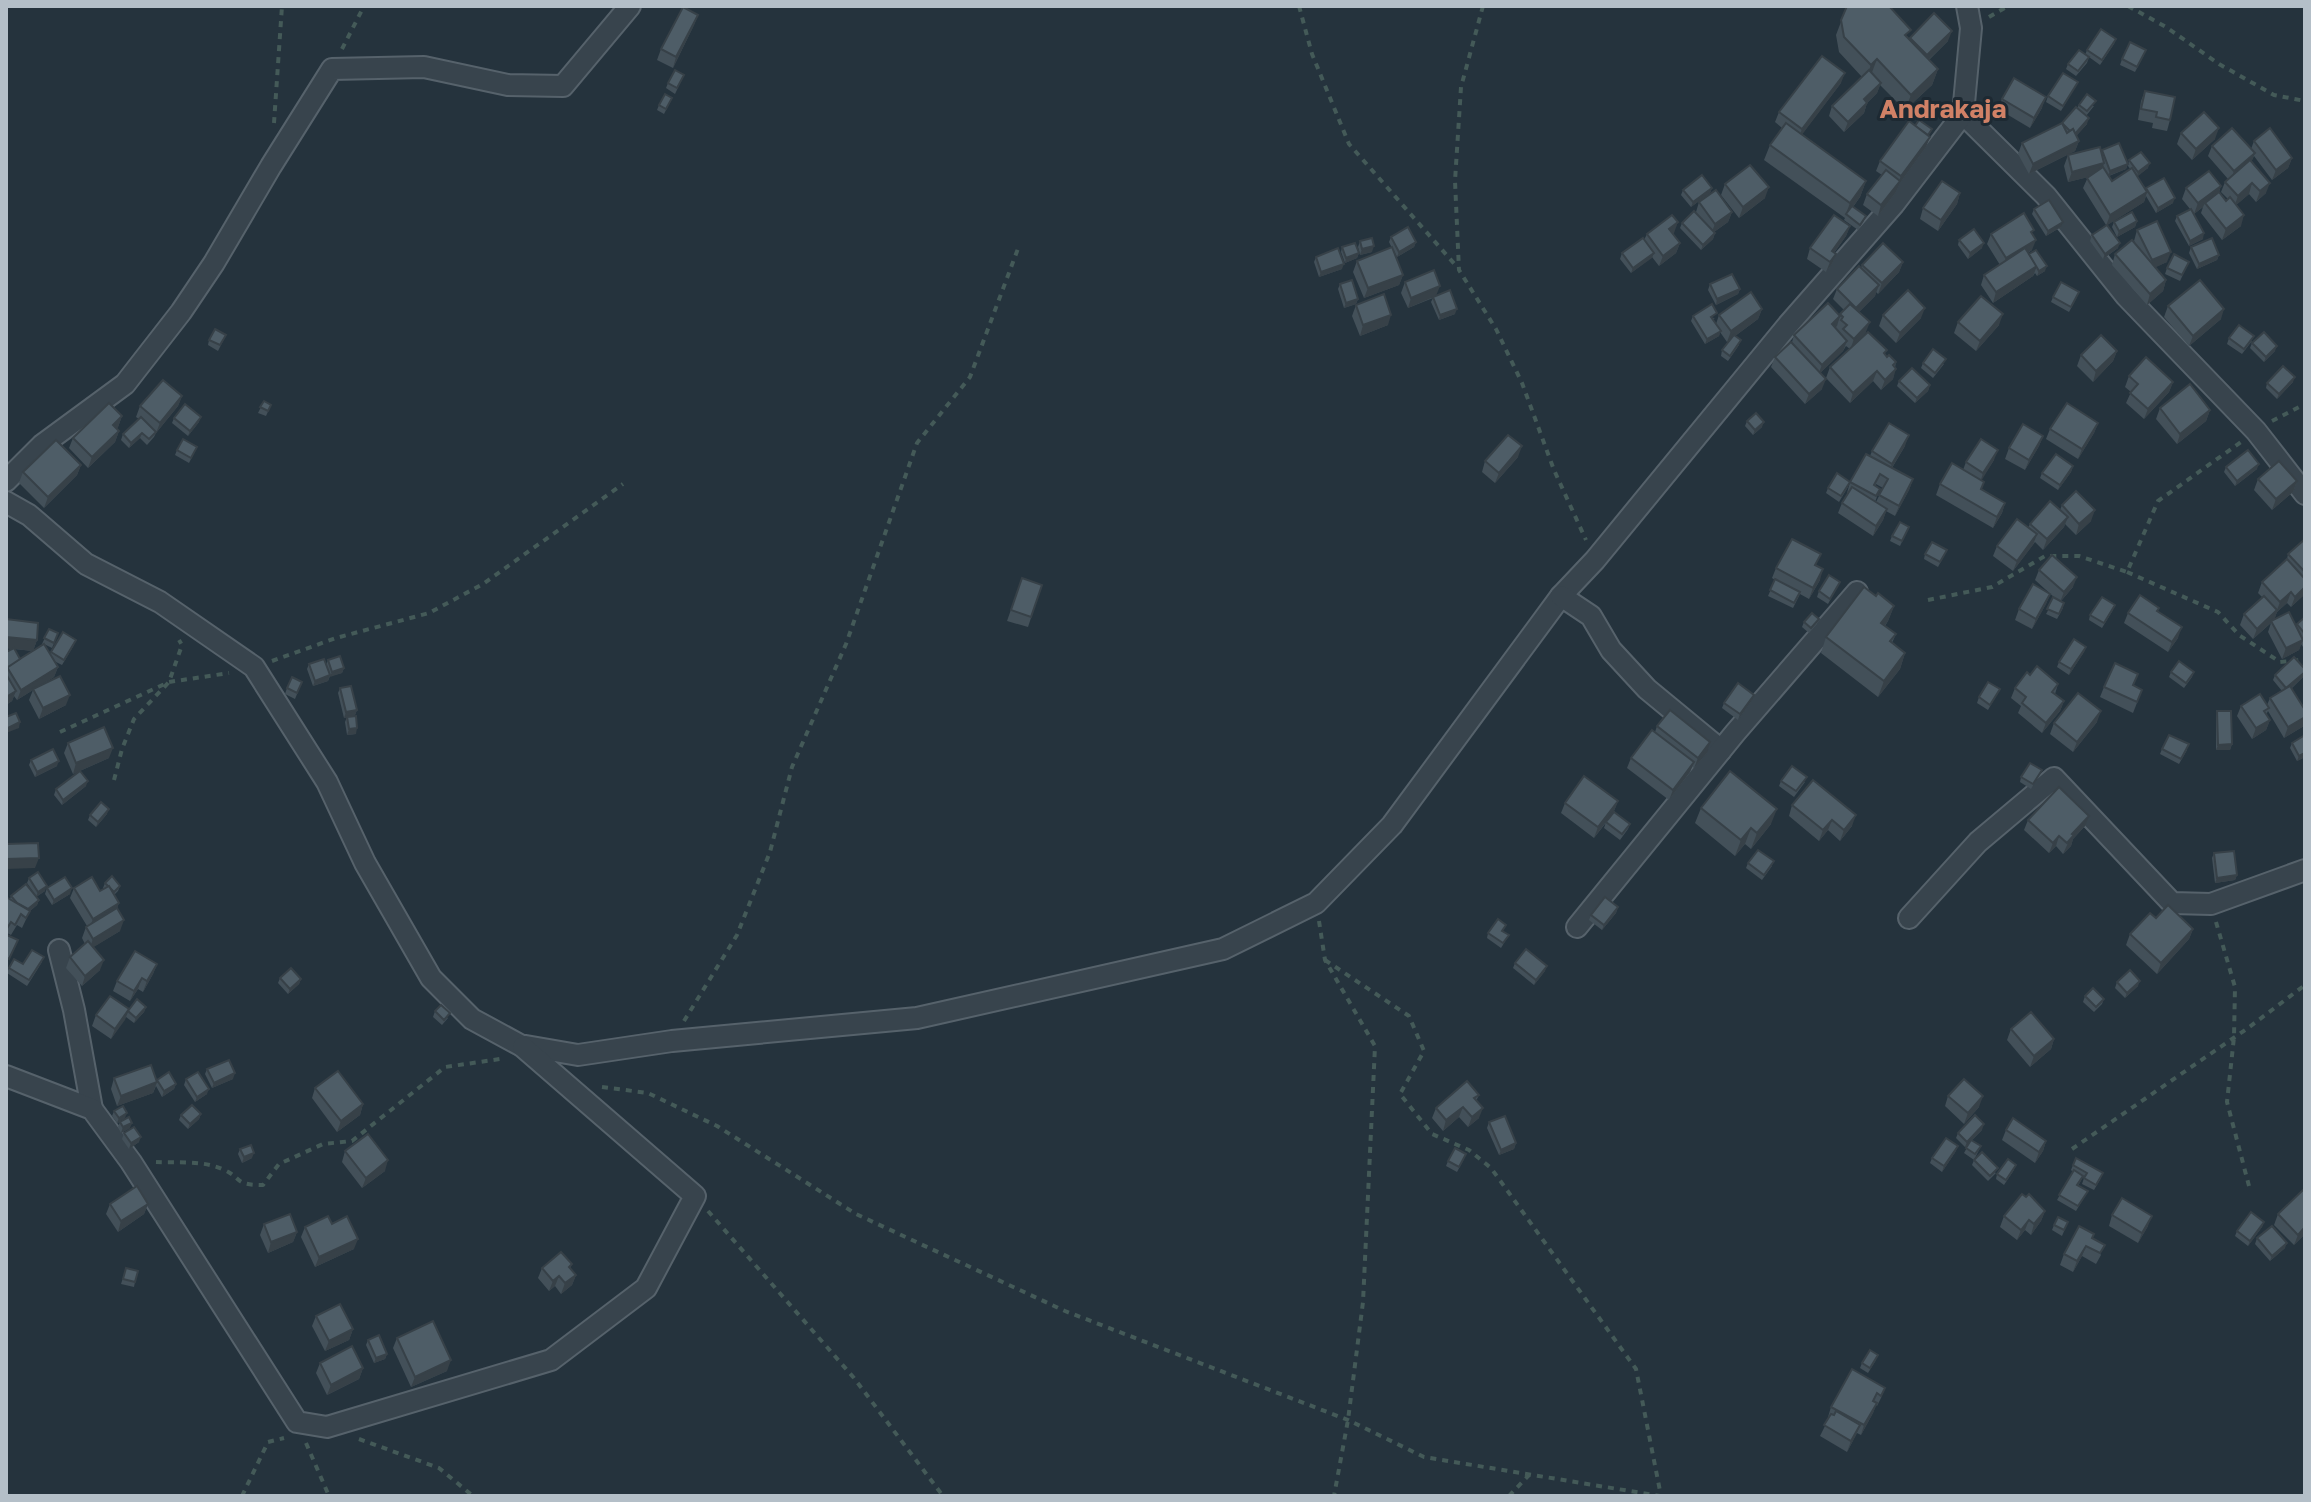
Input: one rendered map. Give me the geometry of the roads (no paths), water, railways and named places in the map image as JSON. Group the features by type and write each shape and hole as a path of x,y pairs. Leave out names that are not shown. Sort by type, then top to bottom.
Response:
{"street":[{"path":"6,481 42,445 125,384 190,300 332,69 424,67 508,85 563,86 630,6"},
{"path":"525,1048 578,1055 672,1041 917,1018 1223,949 1316,903 1392,825 1561,596 1595,560 1788,325 1894,204 1963,114 1971,28 1967,6"},
{"path":"1963,114 2046,196 2126,296 2256,431 2305,494"},
{"path":"6,502 29,515 86,564 160,602 254,667 327,782 365,863 431,978 472,1019 525,1048 695,1196 646,1288 551,1360 327,1427 299,1427 131,1162 92,1109 74,1010 59,950"},
{"path":"1577,927 1721,750 1857,592"},
{"path":"1561,596 1591,616 1611,650 1647,689 1721,750"},
{"path":"1909,918 1978,842 2054,778 2172,903 2211,904 2305,870"},
{"path":"6,1076 92,1109"}],"district":[{"name":"Andrakaja","path":"1943,109"}]}
